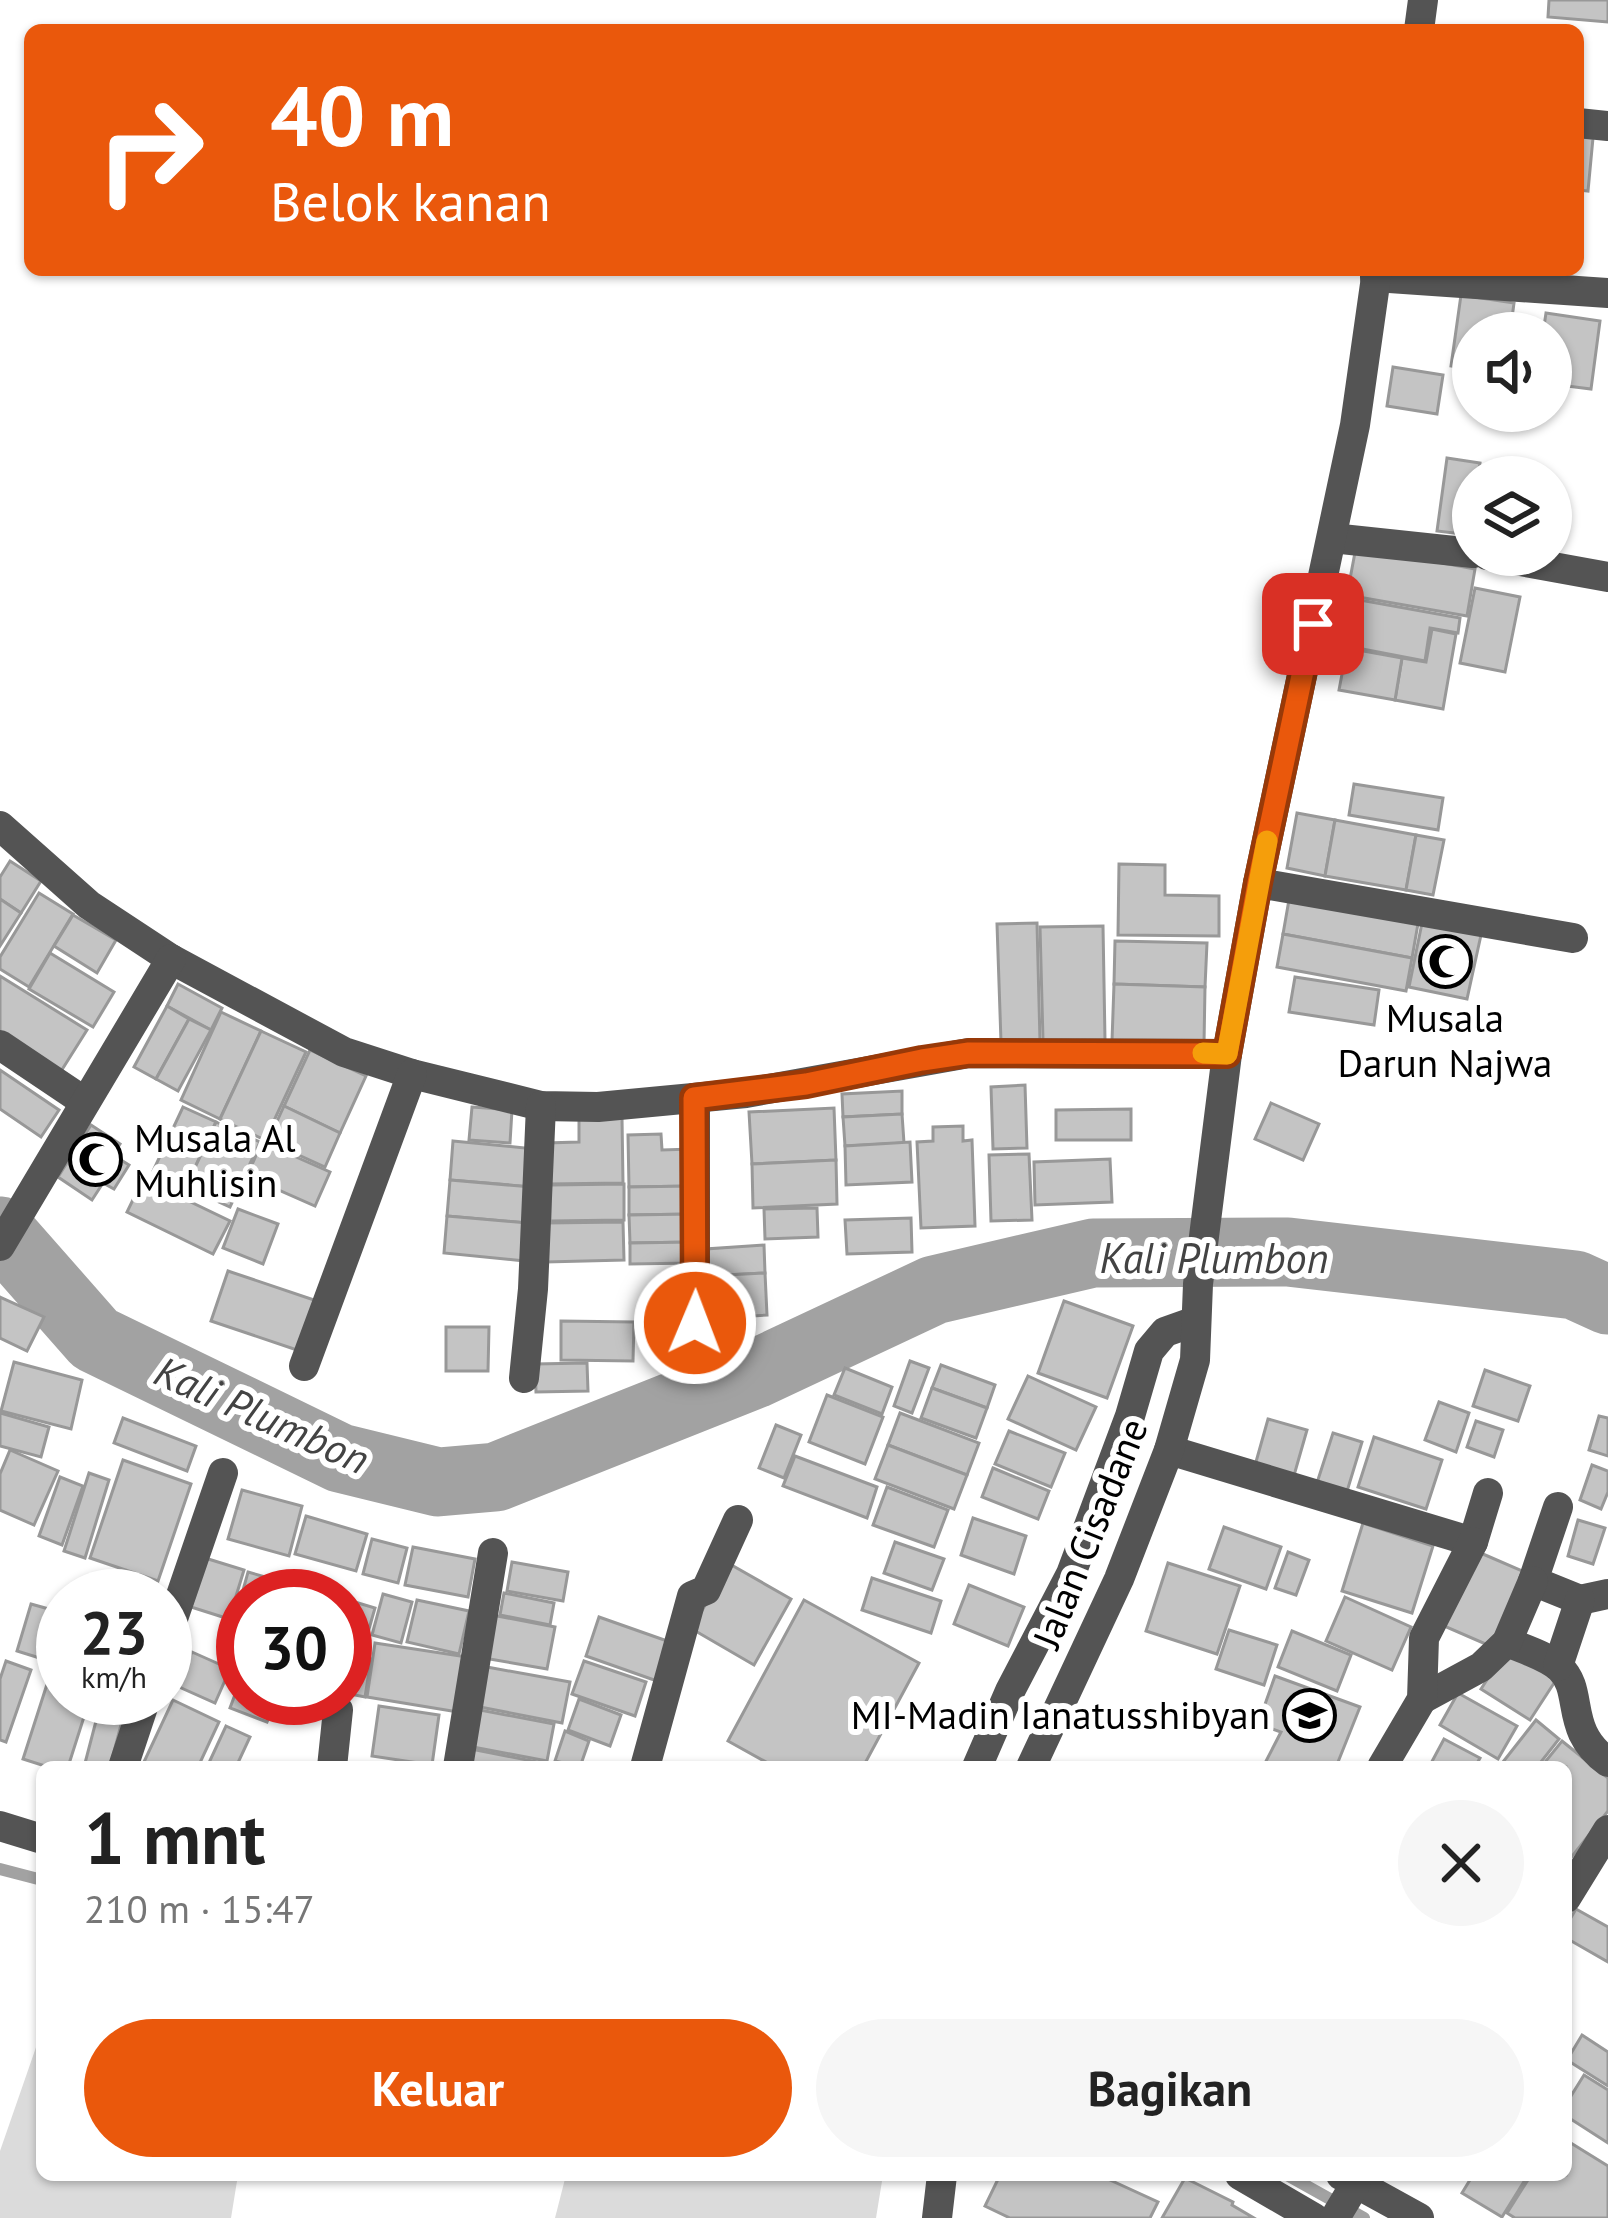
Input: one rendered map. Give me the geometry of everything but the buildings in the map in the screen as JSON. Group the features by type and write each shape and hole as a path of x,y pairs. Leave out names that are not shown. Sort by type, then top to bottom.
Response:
{"street":[{"name":"Jalan Cisadane","path":"1034,1761 1119,1580 1169,1450 1195,1360 1198,1285 1227,1054 1258,883 1355,425 1376,276"},
{"path":"1411,276 1608,293"},
{"path":"1332,538 1452,552"},
{"path":"1572,570 1608,577"},
{"path":"2,835 89,905 171,959 344,1052 542,1106 598,1107 786,1087 969,1053 1227,1054"},
{"path":"1258,883 1573,938"},
{"path":"0,1246 171,959"},
{"path":"0,1046 85,1102"},
{"path":"304,1366 412,1074"},
{"path":"694,1098 695,1323"},
{"path":"524,1378 542,1106"},
{"path":"980,1761 1010,1690 1071,1574 1149,1351 1165,1332 1196,1321"},
{"path":"1169,1450 1473,1543"},
{"path":"190,1569 223,1473"},
{"path":"1386,1761 1422,1699 1424,1638 1473,1543 1489,1493"},
{"path":"1422,1699 1480,1666 1507,1642 1558,1507"},
{"path":"647,1761 692,1596 706,1590 738,1520"},
{"path":"459,1761 493,1553"},
{"path":"1533,1581 1594,1597 1558,1666"},
{"path":"1507,1642 1558,1666 1570,1681 1580,1730 1594,1752 1608,1762"},
{"path":"124,1761 137,1725"},
{"path":"333,1761 336,1725"},
{"path":"0,1826 36,1837"},
{"path":"1572,1888 1608,1830"},
{"path":"937,2218 941,2181"},
{"path":"1250,2181 1314,2218"},
{"path":"1360,2190 1419,2218"}],"shaded area":[{"path":"36,2047 36,2181 237,2181 231,2218 0,2218 0,2151"},
{"path":"564,2181 882,2181 876,2218 555,2218"}],"waterway":[{"name":"Kali Plumbon","path":"0,1231 95,1339 340,1458 438,1482 496,1477 755,1374 934,1290 1093,1253 1288,1252 1575,1285 1608,1300"},
{"path":"0,1869 36,1878"},
{"path":"1298,2181 1364,2218"}],"slow traffic":[{"path":"1203,1053 1227,1054 1267,841"}],"place":[{"name":"Musala Darun Najwa","path":"1445,961"},
{"name":"Musala Al Muhlisin","path":"95,1160"},
{"name":"MI-Madin Ianatusshibyan","path":"1309,1715"}],"route":[{"path":"695,1323 694,1098 806,1084 969,1053 1227,1054 1313,624"}]}
